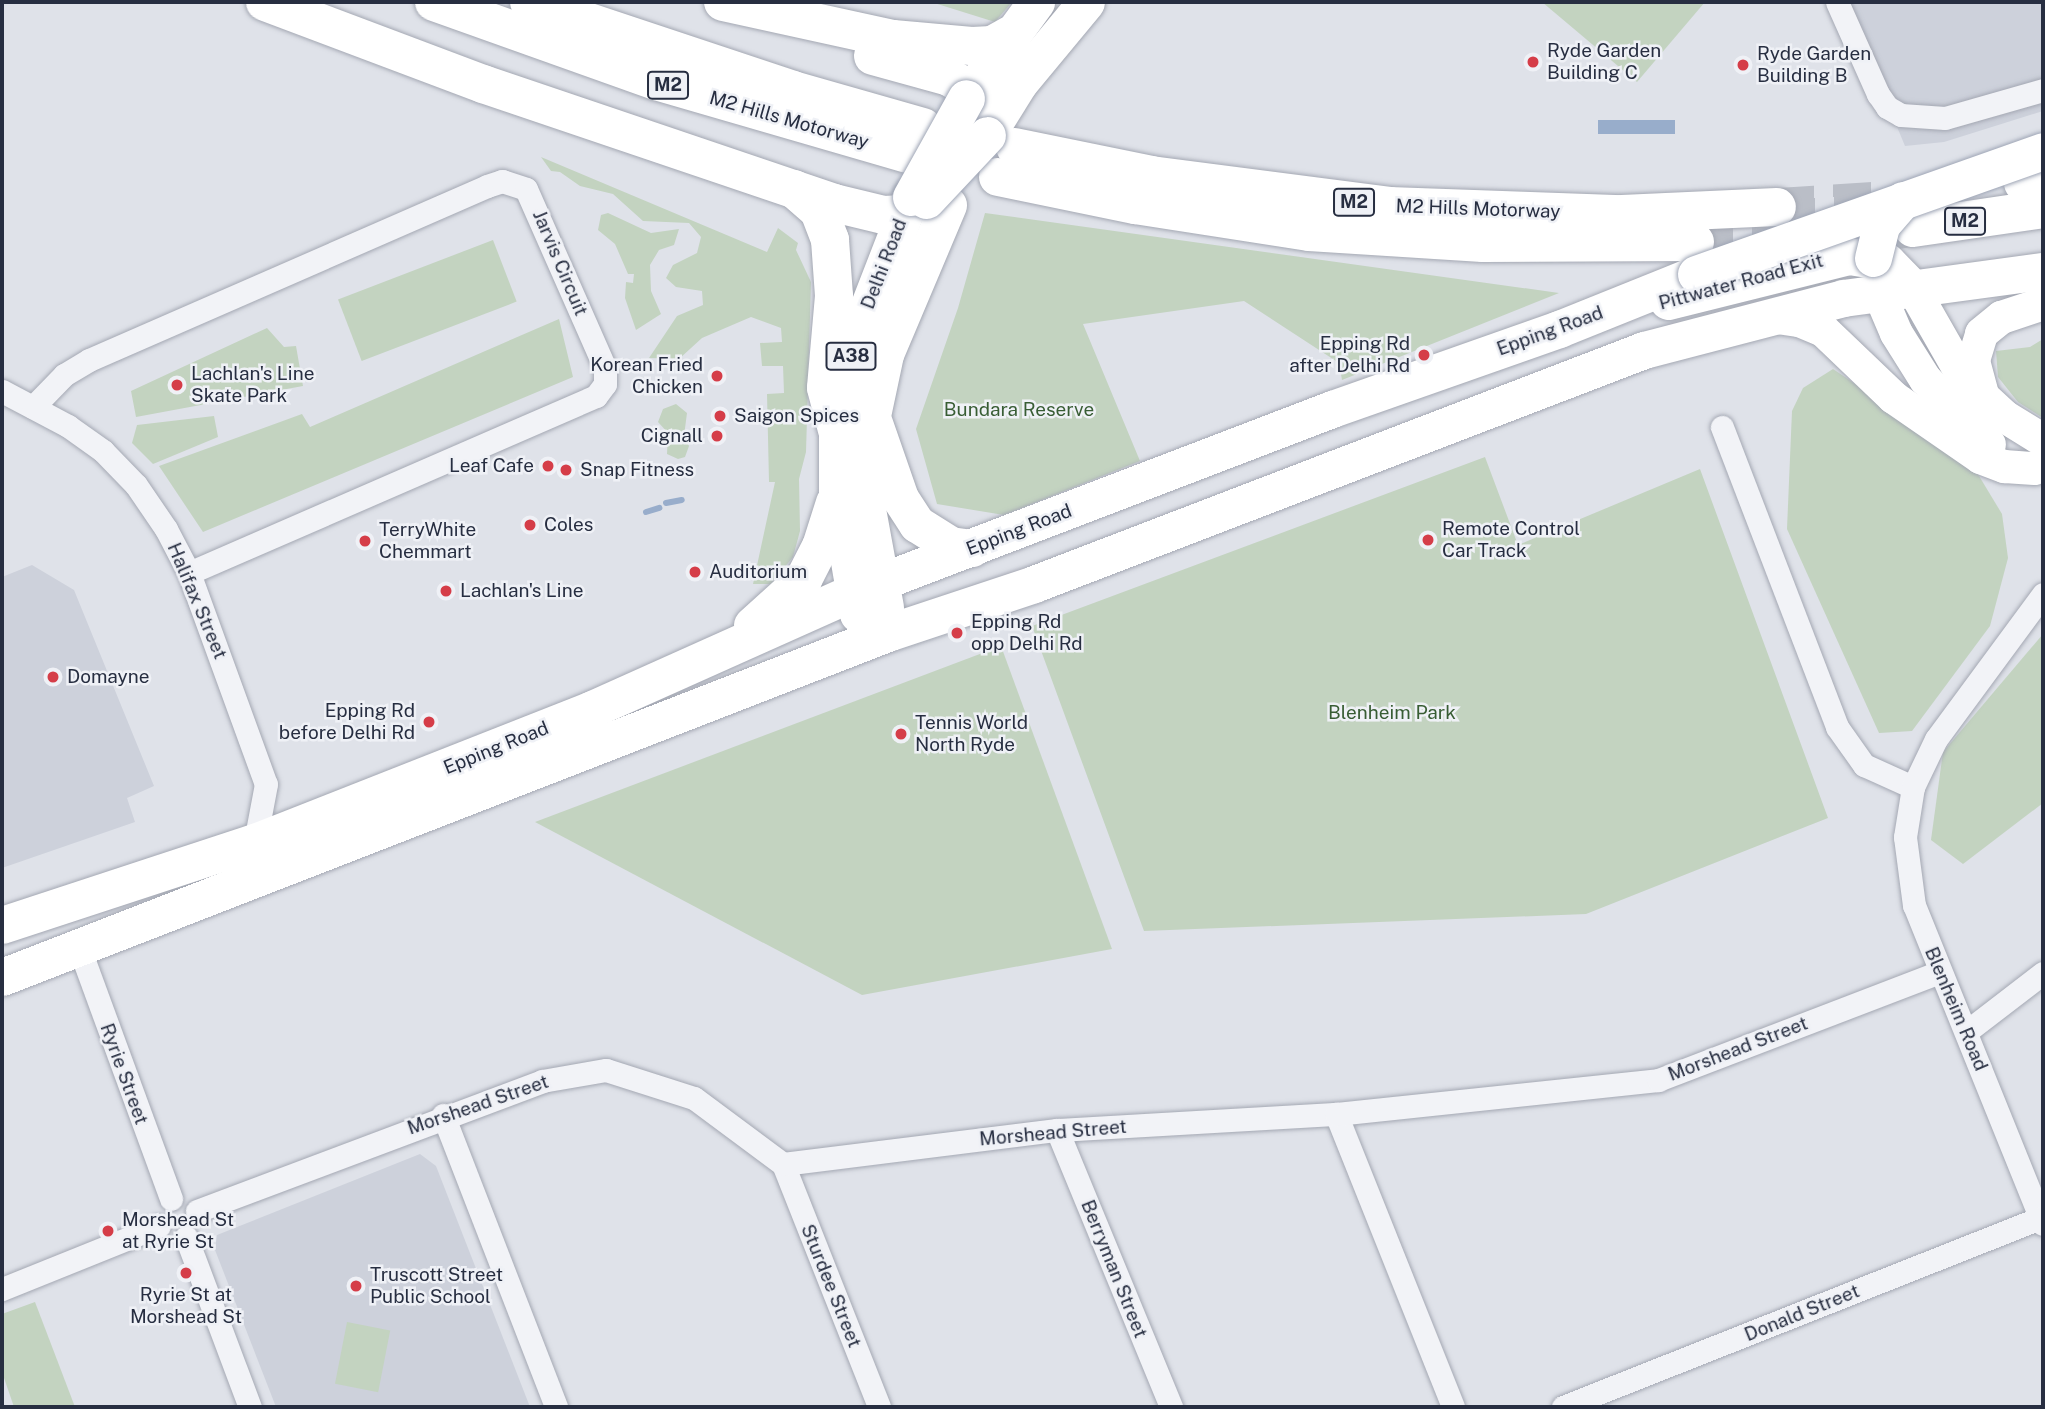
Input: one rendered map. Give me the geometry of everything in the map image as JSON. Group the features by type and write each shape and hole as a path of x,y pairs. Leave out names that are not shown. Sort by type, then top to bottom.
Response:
{"highway":[{"path":"265,2 483,83 873,213 922,204"},
{"name":"M2 Hills Motorway","path":"434,2 656,81 915,141 793,90 529,2"},
{"path":"716,2 837,45 949,76 989,123"},
{"path":"723,2 893,39 972,46 992,45 1010,35"},
{"name":"M2 Hills Motorway","path":"989,123 1151,175 1389,206 1622,214 1777,206"},
{"name":"M2 Hills Motorway","path":"989,123 1135,205 1309,232 1695,258"},
{"path":"793,188 819,211 830,240 834,296 825,388 854,422"},
{"name":"M2","path":"1908,214 2037,191"}],"main road":[{"path":"989,123 1010,35 1037,2"},
{"path":"989,123 1086,2"},
{"name":"Delhi Road","path":"876,637 867,587 837,491 854,422 896,324 922,204 989,123"},
{"name":"Epping Road","path":"2,925 255,842 593,709 867,587 1332,409 1559,329 1695,258 1908,214 2043,151"},
{"path":"1908,214 1881,225 1885,273 1910,358 1948,407 1993,448 2040,460"},
{"name":"Pittwater Road Exit","path":"1559,329 1833,258 1885,273"},
{"name":"Epping Road","path":"2,977 876,637 1034,584 1630,355 1761,316 1885,273 2043,271"},
{"path":"1885,273 1952,362 2040,460"},
{"path":"1987,401 1973,368 1980,336 2001,317 2043,303"},
{"path":"1761,316 1816,326 1893,397 1950,440 2004,466 2040,460"},
{"path":"854,422 906,509 941,541 972,548"},
{"name":"Delhi Road","path":"854,422 865,485 867,587"},
{"path":"723,652 803,579 820,546 837,491"}],"street":[{"path":"1837,2 1887,107 1921,119 1970,113 2043,90"},
{"name":"Jarvis Circuit","path":"33,407 64,375 89,360 488,186 502,181 526,189 605,369 604,383 596,396 189,573"},
{"name":"Halifax Street","path":"2,391 103,451 136,485 189,573 266,784 255,842"},
{"path":"1723,427 1837,727 1864,765 1913,787"},
{"name":"Blenheim Road","path":"2042,1221 1940,972 1908,882 1905,837 1913,787 1936,739 2043,594"},
{"name":"Ryrie Street","path":"79,947 172,1199"},
{"name":"Morshead Street","path":"197,1211 443,1115 542,1081 606,1070 694,1098 783,1164 1057,1130 1336,1114 1658,1080 1940,972"},
{"path":"1966,1032 2043,973"},
{"path":"1336,1114 1453,1407"},
{"path":"443,1115 556,1407"},
{"name":"Berryman Street","path":"1057,1130 1171,1407"},
{"name":"Sturdee Street","path":"783,1164 879,1407"},
{"path":"172,1199 184,1199 197,1211 198,1223 186,1237 173,1238 159,1226 159,1213 172,1199"},
{"name":"Donald Street","path":"1563,1407 2042,1221"},
{"path":"2,1289 159,1226"},
{"path":"186,1237 250,1407"}],"shaded area":[{"path":"1845,2 2043,2 2043,111 1944,142 1905,146"},
{"name":"Domayne","path":"32,565 74,590 154,786 127,798 135,822 2,868 2,577"},
{"name":"Truscott Street Public School","path":"420,1154 436,1166 530,1407 276,1407 215,1250 217,1235"}],"green space":[{"path":"931,2 1012,2 995,22"},
{"path":"1542,2 1705,2 1637,82"},
{"path":"541,157 767,252 778,228 798,243 796,250 811,282 806,452 799,479 800,531 793,557 771,584 753,584 775,482 769,482 767,394 784,393 783,366 762,366 760,343 782,342 781,328 751,317 702,338 679,359 649,358 677,316 703,305 702,291 676,287 666,278 673,265 697,253 701,237 689,223 643,221 613,194 580,186 560,172 551,171"},
{"path":"608,213 651,233 679,229 674,245 659,250 650,265 651,291 661,314 636,330 625,298 626,282 633,283 634,274 628,274 615,244 598,230 601,215"},
{"name":"Bundara Reserve","path":"985,213 1559,293 1342,380 1339,363 1244,301 1083,324 1140,461 1004,515 937,504 916,429 958,308"},
{"path":"493,240 517,302 362,361 338,299"},
{"path":"559,319 573,377 203,532 159,466 302,414 310,427"},
{"path":"267,328 284,347 296,346 303,386 136,417 131,391"},
{"path":"2043,339 2043,418 2018,402 1998,377 1996,351 2030,347"},
{"path":"1833,369 1970,461 2002,514 2008,558 1990,626 1912,731 1879,733 1787,529 1792,411 1803,388"},
{"path":"676,404 687,413 684,436 689,446 685,457 678,459 667,454 668,433 658,422 663,409"},
{"path":"214,416 218,437 153,464 132,443 137,425"},
{"name":"Blenheim Park","path":"1485,457 1518,545 1700,469 1828,818 1586,914 1144,931 1032,626"},
{"path":"2043,634 2043,803 1963,864 1931,840 1943,752"},
{"name":"Tennis World North Ryde","path":"1001,646 1112,949 862,995 535,822"},
{"path":"35,1302 75,1407 14,1407 2,1372 2,1314"},
{"path":"347,1322 390,1330 378,1392 335,1384"}],"water":[{"path":"1598,120 1675,120 1675,134 1598,134"}],"waterway":[{"path":"666,503 682,500"},
{"path":"646,512 659,508"}],"tunnel":[{"path":"1777,207 1889,200"},
{"path":"1695,242 1819,241 1912,228"}],"place":[{"name":"Ryde Garden Building C","path":"1533,62"},
{"name":"Ryde Garden Building B","path":"1743,65"},
{"name":"Epping Rd after Delhi Rd","path":"1424,355"},
{"name":"Korean Fried Chicken","path":"717,376"},
{"name":"Lachlan's Line Skate Park","path":"177,385"},
{"name":"Saigon Spices","path":"720,416"},
{"name":"Cignall","path":"717,436"},
{"name":"Leaf Cafe","path":"548,466"},
{"name":"Snap Fitness","path":"566,470"},
{"name":"Coles","path":"530,525"},
{"name":"Remote Control Car Track","path":"1428,540"},
{"name":"TerryWhite Chemmart","path":"365,541"},
{"name":"Auditorium","path":"695,572"},
{"name":"Lachlan's Line","path":"446,591"},
{"name":"Epping Rd opp Delhi Rd","path":"957,633"},
{"name":"Domayne","path":"53,677"},
{"name":"Epping Rd before Delhi Rd","path":"429,722"},
{"name":"Tennis World North Ryde","path":"901,734"},
{"name":"Morshead St at Ryrie St","path":"108,1231"},
{"name":"Ryrie St at Morshead St","path":"186,1273"},
{"name":"Truscott Street Public School","path":"356,1286"}]}
